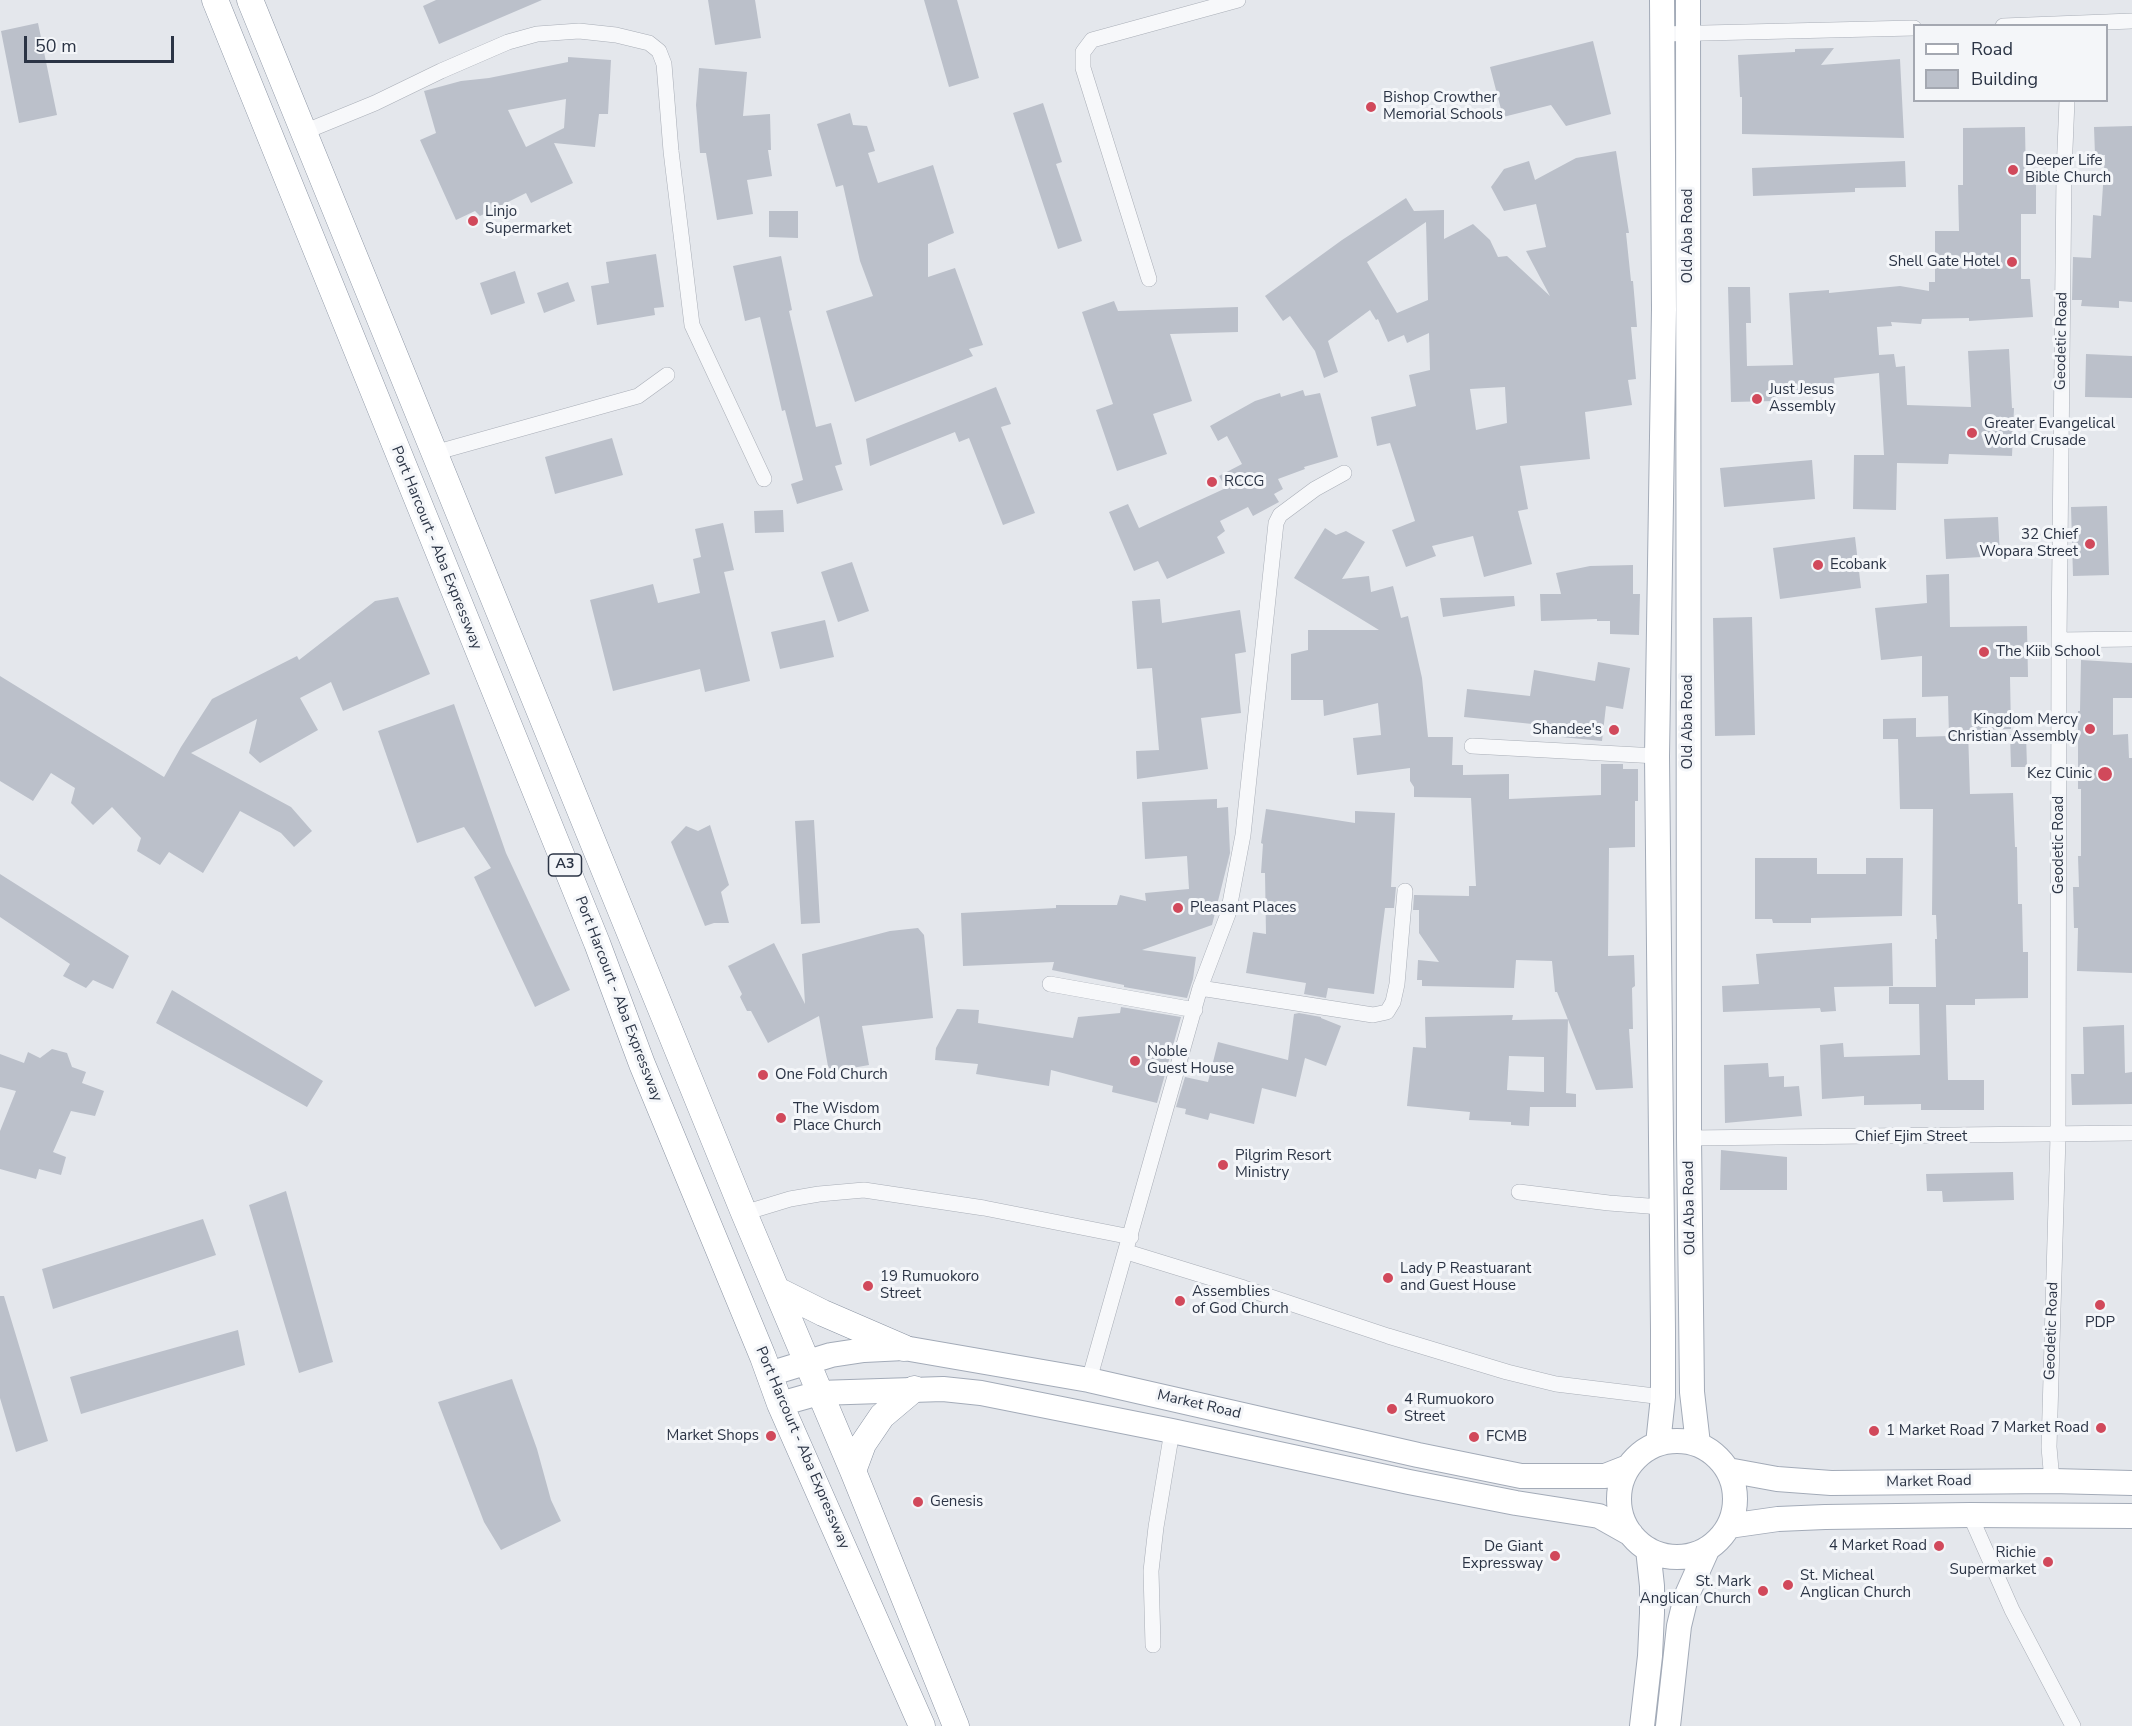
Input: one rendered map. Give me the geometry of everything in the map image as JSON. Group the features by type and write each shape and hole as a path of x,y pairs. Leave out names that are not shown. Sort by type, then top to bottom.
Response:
{"highway":[{"name":"Port Harcourt - Aba Expressway","path":"215,0 597,943 642,1064 770,1374 780,1404 922,1726"},
{"name":"A3","path":"250,0 744,1213 853,1471 956,1726"},
{"path":"777,1290 823,1313 904,1348"},
{"path":"853,1471 863,1444 882,1416 915,1389"}],"main road":[{"name":"Old Aba Road","path":"1658,1444 1663,1397 1657,756 1664,309 1662,0"},
{"name":"Old Aba Road","path":"1688,0 1689,1138 1692,1392 1698,1444"},
{"name":"Market Road","path":"770,1374 831,1355 904,1348 1089,1380 1418,1455 1521,1476 1605,1476 1628,1467"},
{"name":"Market Road","path":"780,1404 819,1393 943,1389 981,1394 1172,1431 1409,1482 1516,1503 1599,1516 1639,1541"},
{"path":"1639,1541 1665,1556 1684,1557 1707,1550 1716,1543 1728,1526 1735,1508 1735,1498 1728,1470 1715,1455 1698,1444 1678,1440 1658,1444 1641,1453 1628,1467 1621,1486 1622,1516 1639,1541 1652,1586 1650,1656 1642,1726"},
{"name":"Market Road","path":"1728,1470 1777,1479 1831,1483 2052,1481 2132,1483"},
{"path":"1728,1526 1778,1519 1970,1515 2132,1516"},
{"path":"1668,1726 1678,1626 1686,1597 1707,1550"}],"street":[{"path":"1149,279 1083,68 1083,52 1092,40 1238,0"},
{"path":"2070,24 2132,21"},
{"path":"1662,34 1913,28"},
{"path":"304,132 375,103 508,42 537,34 579,31 616,35 649,43 659,51 664,64 671,151 692,325 764,479"},
{"name":"Geodetic Road","path":"2052,1481 2049,1447 2058,1136 2059,640 2064,173 2067,102"},
{"path":"434,453 638,396 667,375"},
{"path":"1089,1380 1200,988 1228,914 1243,836 1276,523 1281,515 1315,489 1344,473"},
{"path":"2059,640 2132,639"},
{"path":"1472,746 1657,756"},
{"path":"1200,988 1373,1015 1387,1012 1393,1002 1397,984 1405,891"},
{"path":"1050,984 1195,1010"},
{"name":"Chief Ejim Street","path":"1689,1138 2058,1136 2132,1133"},
{"path":"744,1213 790,1199 864,1190 984,1208 1131,1237"},
{"path":"1519,1192 1661,1207"},
{"path":"1127,1252 1507,1372 1556,1384 1663,1397"},
{"path":"1153,1645 1151,1571 1172,1431"},
{"path":"1970,1515 2012,1610 2073,1726"}],"building":[{"path":"436,0 542,0 439,44 423,6"},
{"path":"708,0 755,0 761,38 715,45"},
{"path":"924,0 957,0 979,78 949,87"},
{"path":"38,23 57,115 19,123 1,31"},
{"path":"1593,41 1611,114 1566,126 1551,105 1503,117 1490,67"},
{"path":"1834,48 1821,65 1900,59 1904,138 1742,134 1742,97 1740,97 1738,55 1795,52 1795,49"},
{"path":"568,57 611,60 608,114 599,114 595,147 554,143 573,183 531,203 526,193 480,216 475,211 456,220 420,140 436,133 424,91 461,81 489,78 568,62","holes":["566,99 564,128 526,147 508,110"]},
{"path":"699,68 747,72 743,116 770,114 771,150 768,150 772,176 747,180 753,214 717,220 706,153 700,153 696,105"},
{"path":"1043,103 1062,162 1056,164 1082,241 1058,249 1013,113"},
{"path":"850,113 853,125 867,126 875,151 868,153 878,183 933,165 954,233 928,244 928,277 955,268 983,345 969,349 973,356 855,402 826,311 873,296 860,261 843,185 836,187 817,124"},
{"path":"2132,126 2132,302 2119,301 2119,308 2081,306 2082,300 2072,300 2073,257 2091,258 2093,215 2101,216 2105,155 2095,155 2094,127"},
{"path":"2025,127 2026,184 2036,184 2036,214 2021,214 2021,279 2030,279 2033,317 1969,321 1969,318 1922,319 1921,324 1891,322 1892,326 1877,327 1879,355 1894,354 1896,367 1905,366 1907,405 1971,407 1968,351 2009,349 2012,408 2014,408 2012,456 1949,454 1948,464 1897,463 1896,510 1853,509 1854,455 1884,455 1879,373 1834,378 1835,391 1776,394 1776,401 1731,402 1728,287 1750,287 1751,323 1746,323 1747,366 1793,365 1789,293 1829,290 1829,293 1900,286 1929,291 1929,282 1935,282 1935,231 1959,231 1958,185 1963,185 1963,128"},
{"path":"1616,151 1629,233 1626,233 1637,327 1631,327 1636,379 1628,380 1632,405 1585,412 1590,459 1520,466 1528,509 1518,511 1532,564 1484,577 1473,536 1432,546 1436,556 1406,567 1392,530 1415,521 1390,443 1377,446 1371,417 1416,406 1409,375 1430,370 1429,333 1407,343 1404,335 1388,342 1378,319 1376,320 1370,310 1328,341 1338,372 1324,378 1315,351 1290,316 1283,321 1265,296 1342,240 1406,198 1414,211 1444,210 1444,239 1473,224 1490,240 1498,257 1507,256 1550,296 1526,251 1546,247 1536,204 1504,211 1491,187 1504,169 1529,161 1535,180 1576,158","holes":["1426,222 1428,300 1397,313 1367,262","1505,387 1507,423 1476,430 1470,389"]},
{"path":"1905,161 1906,187 1855,188 1855,192 1753,196 1752,168"},
{"path":"769,211 798,211 798,238 769,237"},
{"path":"656,254 664,307 654,308 655,315 597,325 591,286 609,283 606,262"},
{"path":"781,256 792,310 789,311 816,427 831,423 842,464 835,466 843,490 797,504 791,484 803,480 785,410 782,411 760,317 745,321 733,266"},
{"path":"515,271 525,303 491,315 480,283"},
{"path":"568,282 575,301 544,313 537,293"},
{"path":"1114,301 1118,311 1238,307 1238,332 1170,334 1192,401 1153,414 1167,454 1117,471 1096,410 1113,404 1082,312"},
{"path":"2086,354 2132,356 2132,398 2085,397"},
{"path":"996,387 1011,424 1001,427 1035,513 1003,525 969,438 959,442 955,432 870,466 866,439"},
{"path":"1303,390 1305,396 1320,393 1338,457 1304,467 1305,469 1278,479 1283,489 1274,494 1279,502 1253,516 1248,507 1220,521 1225,531 1217,537 1225,553 1167,579 1158,561 1134,571 1109,512 1128,504 1139,528 1226,488 1219,476 1242,464 1227,436 1218,441 1210,426 1255,401 1280,393 1281,397"},
{"path":"612,438 623,475 555,494 545,457"},
{"path":"1812,460 1815,499 1724,507 1720,468"},
{"path":"2107,506 2109,575 2073,576 2071,507"},
{"path":"783,510 784,532 755,533 754,511"},
{"path":"1998,517 2000,556 1946,559 1944,519"},
{"path":"723,523 734,570 724,572 750,681 705,692 700,669 613,691 590,600 653,584 658,603 700,593 693,559 701,557 695,529"},
{"path":"1325,528 1336,535 1346,531 1365,542 1342,579 1369,576 1371,592 1393,586 1401,618 1408,616 1422,678 1428,737 1453,737 1452,765 1463,765 1463,775 1509,774 1509,799 1601,795 1601,764 1623,764 1623,769 1638,769 1635,847 1609,848 1608,956 1634,955 1633,1029 1629,1029 1633,1088 1596,1090 1557,992 1555,992 1552,961 1516,960 1514,988 1422,986 1422,980 1417,980 1418,960 1439,962 1419,933 1419,910 1413,910 1414,895 1469,896 1469,886 1476,886 1471,798 1414,797 1410,768 1357,775 1353,738 1381,735 1378,703 1324,716 1323,700 1291,700 1291,654 1308,650 1308,630 1379,630 1294,578"},
{"path":"1855,537 1861,588 1780,599 1773,548"},
{"path":"852,562 869,611 838,622 821,572"},
{"path":"1633,565 1633,594 1640,594 1639,635 1610,634 1610,621 1597,621 1597,619 1541,621 1540,594 1561,594 1556,573 1590,566"},
{"path":"1949,574 1950,627 2027,626 2028,677 2010,677 2011,729 1968,730 1970,794 2013,793 2018,904 2022,904 2023,952 2028,952 2028,998 1975,999 1975,1005 1946,1005 1948,1080 1984,1080 1984,1110 1921,1110 1921,1104 1864,1105 1864,1096 1822,1099 1820,1045 1843,1043 1844,1057 1920,1055 1919,1004 1889,1004 1889,987 1936,987 1936,915 1932,915 1933,809 1900,809 1898,739 1883,739 1883,719 1916,718 1916,737 1949,736 1948,696 1922,697 1922,656 1881,660 1875,608 1927,603 1926,575"},
{"path":"1514,596 1515,606 1443,617 1440,598"},
{"path":"398,597 430,674 343,711 331,682 300,698 318,730 260,763 249,753 257,719 191,753 291,807 312,831 294,847 281,833 240,811 203,873 169,852 160,865 137,851 141,838 112,807 93,825 71,803 75,788 51,773 33,801 0,781 0,676 164,777 212,699 297,656 299,660 375,601"},
{"path":"1160,599 1162,623 1240,610 1246,652 1235,654 1241,713 1201,718 1208,769 1137,779 1136,751 1159,750 1152,668 1137,669 1132,601"},
{"path":"1752,617 1755,735 1715,736 1713,618"},
{"path":"825,620 834,657 780,669 771,632"},
{"path":"2081,660 2132,663 2132,698 2113,698 2113,735 2128,734 2129,758 2132,758 2132,973 2077,971 2078,928 2074,928 2073,887 2079,887 2078,856 2081,856 2078,711 2080,711"},
{"path":"1598,662 1630,668 1623,709 1606,706 1602,741 1551,736 1552,726 1464,717 1467,689 1530,696 1534,670 1595,681"},
{"path":"454,704 506,853 570,990 535,1007 474,877 491,868 464,827 417,843 378,731"},
{"path":"2010,734 2026,734 2027,767 2011,767"},
{"path":"1217,799 1217,808 1228,807 1230,853 1212,925 1142,950 1196,957 1187,998 1124,987 1124,985 1052,970 1054,962 963,966 961,913 1056,908 1056,905 1117,905 1120,895 1146,901 1145,893 1189,889 1187,856 1145,859 1142,802"},
{"path":"1266,809 1355,823 1355,811 1395,813 1391,887 1396,887 1394,908 1385,908 1374,994 1328,988 1326,998 1304,994 1306,983 1246,973 1253,932 1266,934 1265,873 1261,873 1263,844 1261,843"},
{"path":"814,820 820,923 801,924 795,821"},
{"path":"710,825 729,885 721,892 729,923 714,923 705,926 671,842 686,826 698,831"},
{"path":"1755,858 1817,858 1817,874 1866,874 1866,858 1903,858 1902,916 1811,918 1811,923 1773,923 1772,919 1755,919"},
{"path":"0,874 129,956 113,989 93,980 86,988 63,976 70,964 0,917"},
{"path":"918,928 924,935 933,1018 862,1026 869,1065 829,1072 819,1016 768,1043 751,1011 747,1011 740,997 742,994 728,966 774,943 805,1004 802,954 890,931"},
{"path":"1892,943 1893,986 1834,987 1836,1011 1821,1012 1820,1008 1723,1012 1722,986 1759,984 1756,954"},
{"path":"172,990 323,1081 307,1107 156,1023"},
{"path":"1121,1007 1181,1017 1157,1103 1112,1092 1113,1086 1051,1070 1049,1086 976,1074 978,1064 935,1060 936,1048 957,1009 979,1010 978,1023 1073,1038 1078,1017 1120,1013"},
{"path":"1294,1014 1321,1017 1341,1026 1326,1066 1305,1058 1296,1097 1262,1088 1254,1124 1210,1113 1208,1120 1185,1114 1186,1109 1176,1107 1185,1077 1208,1082 1218,1042 1288,1060"},
{"path":"1513,1015 1512,1020 1568,1019 1566,1093 1576,1094 1576,1107 1530,1107 1529,1126 1511,1125 1511,1122 1469,1120 1470,1112 1407,1106 1413,1047 1426,1048 1425,1017","holes":["1509,1056 1544,1057 1544,1092 1507,1090"]},
{"path":"2124,1025 2125,1073 2132,1072 2132,1104 2072,1105 2071,1074 2084,1074 2083,1027"},
{"path":"52,1049 67,1053 72,1067 86,1072 82,1083 104,1091 95,1116 71,1111 53,1152 66,1157 61,1175 39,1169 36,1179 0,1169 0,1131 16,1091 0,1087 0,1054 24,1063 28,1052 40,1058"},
{"path":"1768,1063 1769,1077 1784,1076 1784,1087 1799,1086 1802,1116 1725,1123 1724,1065"},
{"path":"1721,1150 1787,1157 1787,1190 1720,1190"},
{"path":"2013,1172 2014,1200 1943,1202 1942,1191 1927,1191 1926,1174"},
{"path":"286,1191 333,1362 299,1373 249,1205"},
{"path":"203,1219 216,1255 53,1309 42,1269"},
{"path":"0,1296 4,1296 48,1441 16,1452 0,1398"},
{"path":"238,1330 245,1365 81,1414 70,1377"},
{"path":"512,1379 537,1449 551,1500 561,1521 501,1550 484,1522 438,1402"}],"place":[{"name":"Bishop Crowther Memorial Schools","path":"1371,107"},
{"name":"Deeper Life Bible Church","path":"2013,170"},
{"name":"Linjo Supermarket","path":"473,221"},
{"name":"Shell Gate Hotel","path":"2012,262"},
{"name":"Just Jesus Assembly","path":"1757,399"},
{"name":"Greater Evangelical World Crusade","path":"1972,433"},
{"name":"RCCG","path":"1212,482"},
{"name":"32 Chief Wopara Street","path":"2090,544"},
{"name":"Ecobank","path":"1818,565"},
{"name":"The Kiib School","path":"1984,652"},
{"name":"Kingdom Mercy Christian Assembly","path":"2090,729"},
{"name":"Shandee's","path":"1614,730"},
{"name":"Kez Clinic","path":"2105,774"},
{"name":"Pleasant Places","path":"1178,908"},
{"name":"Noble Guest House","path":"1135,1061"},
{"name":"One Fold Church","path":"763,1075"},
{"name":"The Wisdom Place Church","path":"781,1118"},
{"name":"Pilgrim Resort Ministry","path":"1223,1165"},
{"name":"Lady P Reastuarant and Guest House","path":"1388,1278"},
{"name":"19 Rumuokoro Street","path":"868,1286"},
{"name":"Assemblies of God Church","path":"1180,1301"},
{"name":"PDP","path":"2100,1305"},
{"name":"4 Rumuokoro Street","path":"1392,1409"},
{"name":"7 Market Road","path":"2101,1428"},
{"name":"1 Market Road","path":"1874,1431"},
{"name":"Market Shops","path":"771,1436"},
{"name":"FCMB","path":"1474,1437"},
{"name":"Genesis","path":"918,1502"},
{"name":"4 Market Road","path":"1939,1546"},
{"name":"De Giant Expressway","path":"1555,1556"},
{"name":"Richie Supermarket","path":"2048,1562"},
{"name":"St. Micheal Anglican Church","path":"1788,1585"},
{"name":"St. Mark Anglican Church","path":"1763,1591"}]}
